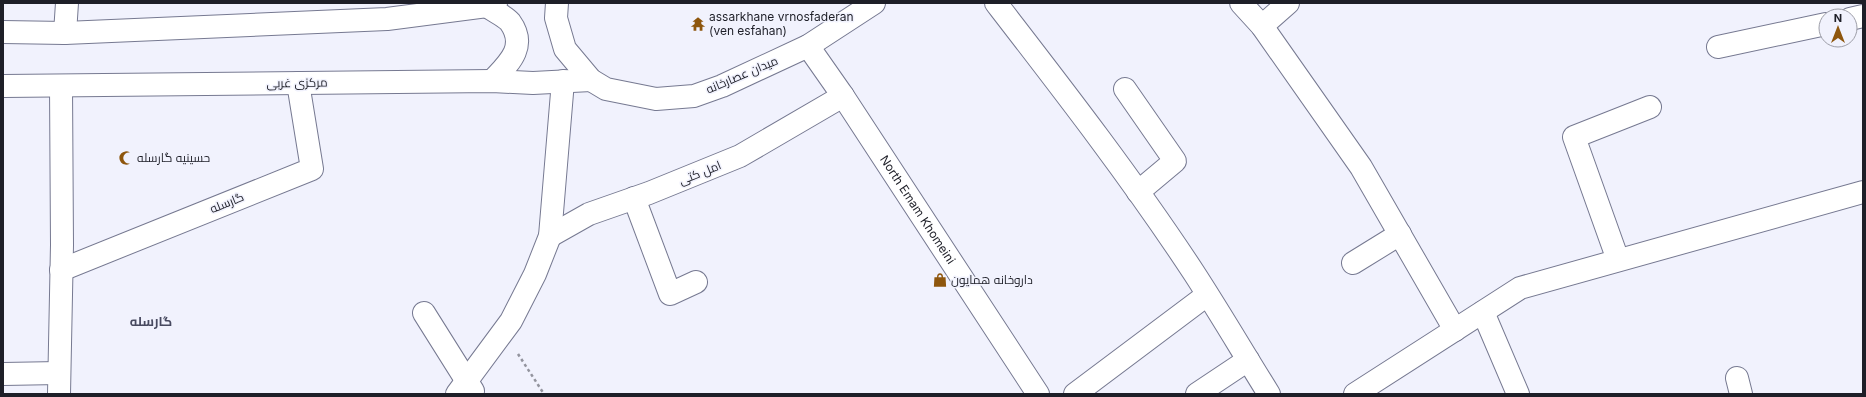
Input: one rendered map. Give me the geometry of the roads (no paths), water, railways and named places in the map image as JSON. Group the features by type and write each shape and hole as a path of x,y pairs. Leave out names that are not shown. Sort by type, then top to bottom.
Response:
{"street":[{"path":"65,33 67,3"},
{"name":"میدان عصارخانه","path":"557,3 556,18 565,49 591,80 606,89 656,99 694,96 722,86 808,46 874,3"},
{"path":"996,3 1054,77 1138,192 1207,294 1269,394"},
{"path":"1241,3 1262,26 1361,167 1455,330"},
{"path":"1262,26 1288,3"},
{"path":"3,32 65,33 387,19 491,5 509,22 516,37 517,47 512,60 492,81"},
{"path":"1718,47 1818,26"},
{"name":"North Emam Khomeini","path":"808,46 843,96 1038,394"},
{"name":"مرکزی غربی","path":"3,86 492,81 533,82 591,80"},
{"path":"424,313 466,390 503,331 511,321 534,274 550,236 563,81"},
{"name":"گارسله","path":"62,270 312,169 298,83"},
{"path":"3,374 59,383 62,270 62,86"},
{"path":"1125,89 1175,161 1138,192"},
{"name":"امل کتی","path":"550,236 589,214 740,156 843,96"},
{"path":"1618,260 1574,136 1650,107"},
{"path":"1354,394 1520,288 1863,192"},
{"path":"634,198 670,294 696,282"},
{"path":"1353,263 1400,234"},
{"path":"1075,394 1207,294"},
{"path":"1483,312 1518,394"},
{"path":"1197,394 1248,360"}],"place":[{"name":"assarkhane vrnosfaderan (ven esfahan)","path":"698,24"},
{"name":"حسینیه گارسله","path":"126,158"},
{"name":"داروخانه همایون","path":"940,280"}],"district":[{"name":"گارسله","path":"151,321"}]}
